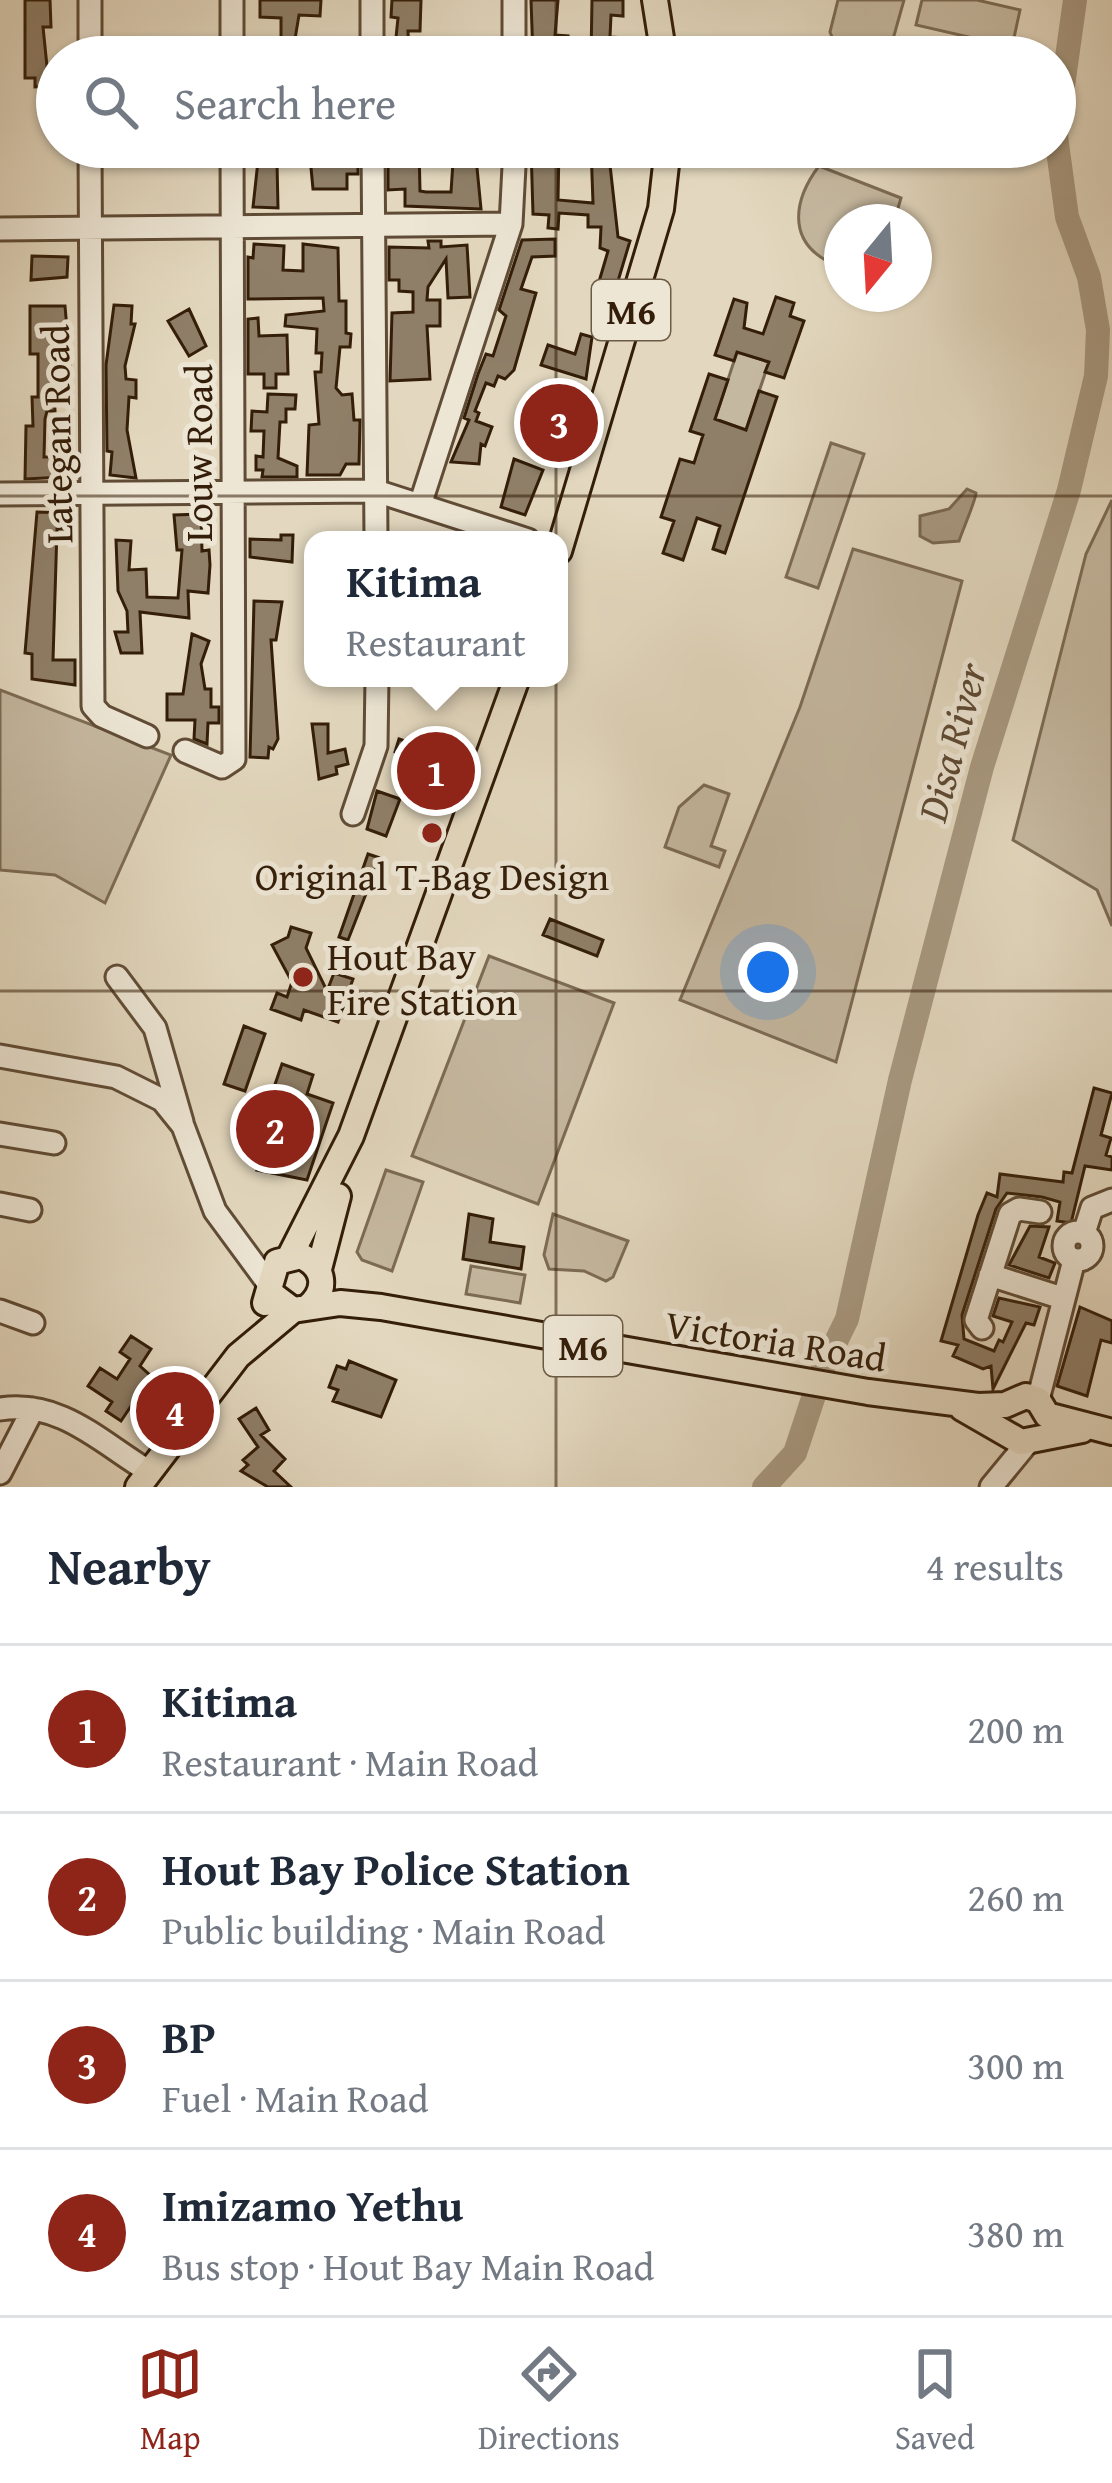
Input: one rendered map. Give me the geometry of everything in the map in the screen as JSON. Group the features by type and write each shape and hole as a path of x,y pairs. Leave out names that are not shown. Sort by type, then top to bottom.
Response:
{"main road":[{"path":"656,0 661,36"},
{"name":"M6","path":"565,531 656,226 665,168"},
{"path":"144,1479 238,1356 270,1272 289,1256 351,1136 514,687"},
{"path":"238,1356 322,1289 320,1271 353,1145 351,1136"},
{"name":"Victoria Road","path":"289,1256 311,1261 381,1307"},
{"path":"268,1287 301,1308"},
{"name":"Victoria Road","path":"301,1308 381,1307 1100,1430"}],"street":[{"path":"90,0 90,36"},
{"path":"232,0 232,36"},
{"path":"372,0 372,36"},
{"path":"514,0 514,36"},
{"name":"Lategan Road","path":"90,168 93,706 102,716 147,736"},
{"name":"Louw Road","path":"184,751 222,767 234,759 232,168"},
{"path":"373,168 376,531"},
{"path":"421,502 511,224 514,168"},
{"path":"0,229 511,224"},
{"path":"0,494 376,490 503,531"},
{"path":"353,814 377,740 377,687"},
{"path":"117,977 155,1028 205,1190 268,1287"},
{"path":"0,1056 116,1077 146,1089 183,1126"},
{"path":"0,1134 54,1143"},
{"path":"991,1487 1024,1420 1062,1298 1090,1249 1092,1208 1112,1200"},
{"path":"0,1204 29,1210"},
{"path":"982,1328 976,1320 1010,1214 1022,1209 1040,1212"},
{"path":"229,1230 246,1243 289,1256"},
{"path":"990,1275 1062,1298"},
{"path":"0,1311 33,1324"},
{"path":"0,1473 32,1409"},
{"path":"1,1410 32,1409 76,1422 144,1479"}],"shaded area":[{"path":"838,0 904,0 894,36 832,36"},
{"path":"922,0 977,0 1020,10 1014,36 964,36 916,25"},
{"path":"818,168 824,168 901,198 899,204 824,204 824,259 805,242 800,230 804,192"},
{"path":"737,352 769,362 746,430 715,419"},
{"path":"831,443 864,454 818,588 786,577"},
{"path":"967,489 976,496 959,541 933,543 920,536 920,516 949,509"},
{"path":"1112,500 1112,926 1097,890 1013,840 1086,554"},
{"path":"853,549 962,581 836,1062 680,1000 800,707"},
{"path":"0,690 171,755 105,903 55,875 0,870"},
{"path":"704,785 729,794 711,846 725,851 719,867 665,847 679,807"},
{"path":"489,956 614,1003 538,1204 412,1156"},
{"path":"386,1170 423,1182 392,1271 362,1260 357,1252"},
{"path":"553,1214 628,1241 613,1277 606,1281 584,1271 549,1269 544,1255"},
{"path":"471,1266 525,1275 520,1303 466,1294"}],"building":[{"path":"25,0 50,0 51,27 43,27 44,36 36,36 36,87 35,78 25,78"},
{"path":"260,0 321,0 320,16 299,15 296,36 281,36 281,18 260,17"},
{"path":"392,0 421,0 420,31 396,36 398,18 391,17"},
{"path":"531,0 558,0 555,35 568,36 532,36"},
{"path":"592,0 623,0 623,16 611,15 610,36 591,36"},
{"path":"257,168 277,168 278,208 253,207"},
{"path":"311,168 358,168 358,174 347,174 347,189 313,189"},
{"path":"388,168 419,168 420,191 451,192 453,168 477,168 481,209 405,206 405,189 388,190"},
{"path":"532,168 559,168 558,200 593,203 592,168 610,168 618,237 630,241 615,291 598,285 608,251 600,248 601,227 588,227 588,215 559,213 558,229 548,228 549,215 533,214"},
{"path":"555,239 555,256 532,257 521,289 536,293 514,370 505,379 498,376 494,386 486,383 475,411 479,413 476,421 492,427 485,446 481,444 479,464 451,462 469,420 464,418 478,374 486,354 493,356 506,316 499,310 522,240"},
{"path":"428,241 441,241 441,247 467,245 470,297 448,298 446,259 428,287 427,300 440,300 440,326 427,326 430,379 390,381 392,313 413,312 413,292 399,291 399,280 389,280 389,247 429,248"},
{"path":"254,244 284,246 283,270 303,271 303,244 338,248 339,301 346,301 346,333 351,334 350,347 340,347 336,388 342,395 352,394 354,420 360,420 359,464 346,464 340,475 307,475 309,425 319,424 315,372 321,372 322,353 316,353 317,329 285,326 286,315 324,311 323,298 248,299 248,257 253,258"},
{"path":"32,256 68,257 67,277 31,280"},
{"path":"776,297 794,303 790,316 804,321 784,378 765,372 769,362 737,352 734,361 715,355 734,299 747,303 744,328 763,334"},
{"path":"114,305 132,306 131,324 135,324 125,366 126,379 136,380 136,398 129,397 127,430 136,478 110,475 106,365"},
{"path":"30,306 65,306 72,387 54,388 55,411 47,411 45,419 44,457 63,457 64,477 25,479 26,426 33,426 32,397 38,397 38,354 30,354"},
{"path":"189,309 206,346 189,356 168,321"},
{"path":"258,318 259,336 287,335 288,374 276,374 276,388 264,388 264,374 248,374 248,319"},
{"path":"581,334 592,337 586,379 541,365 548,345 575,354"},
{"path":"709,374 728,380 715,419 746,430 759,391 777,397 725,553 713,549 720,526 697,518 683,560 663,553 674,521 661,517 680,459 694,463 703,435 690,431"},
{"path":"268,394 296,395 295,409 286,409 286,422 280,422 278,458 297,466 297,477 262,477 263,470 256,470 256,456 263,457 264,431 251,431 252,411 267,412"},
{"path":"547,401 578,411 567,444 537,435"},
{"path":"514,459 543,470 525,515 501,507"},
{"path":"37,512 64,513 63,529 57,529 53,660 75,660 75,685 32,679 32,654 25,653"},
{"path":"201,514 202,551 209,550 208,593 188,591 189,618 140,612 142,653 121,653 115,632 128,632 127,611 118,591 116,540 131,541 129,570 146,569 147,597 178,598 182,550 177,550 174,515"},
{"path":"281,535 293,535 292,562 250,557 250,539 281,540"},
{"path":"254,601 282,602 276,640 271,640 278,739 273,749 269,747 268,758 250,757"},
{"path":"192,634 209,641 201,664 205,689 211,689 211,707 219,707 219,723 208,723 207,744 194,739 195,720 167,720 167,694 183,694"},
{"path":"312,724 328,724 328,753 345,749 348,764 336,767 337,774 319,779"},
{"path":"399,739 431,750 434,741 448,746 445,754 469,763 455,801 420,787 426,768 395,752"},
{"path":"377,791 400,799 386,836 367,829"},
{"path":"368,854 380,858 348,940 339,937"},
{"path":"550,919 603,940 597,956 543,935"},
{"name":"Hout Bay Fire Station","path":"291,927 311,933 306,948 327,991 334,973 353,979 338,1022 304,1010 301,1020 271,1009 277,993 287,997 292,982 272,945 288,937"},
{"path":"244,1026 265,1034 245,1091 224,1084"},
{"path":"282,1064 313,1075 307,1094 333,1103 307,1180 257,1170 267,1141 257,1137"},
{"path":"1094,1088 1112,1093 1101,1135 1111,1138 1106,1155 1112,1157 1112,1170 1085,1166 1071,1223 1057,1221 1060,1202 1042,1197 1007,1193 996,1209 962,1315 964,1339 994,1351 999,1340 1003,1342 1012,1322 993,1316 999,1298 1040,1307 1034,1325 1026,1323 993,1389 991,1366 983,1369 953,1356 958,1345 941,1341 978,1215 987,1193 997,1197 1000,1174 1063,1182 1064,1172 1072,1173"},
{"path":"469,1214 493,1219 490,1242 524,1247 521,1269 463,1259"},
{"path":"1030,1226 1049,1227 1039,1257 1055,1263 1049,1278 1009,1265"},
{"path":"1080,1307 1112,1321 1112,1343 1101,1340 1087,1396 1057,1386"},
{"path":"131,1336 151,1349 140,1366 151,1376 121,1421 106,1411 112,1402 88,1386 100,1368 117,1379 130,1359 120,1352"},
{"path":"349,1361 396,1380 381,1417 333,1401 338,1390 329,1387 337,1366 346,1369"},
{"path":"256,1408 269,1430 261,1435 285,1459 274,1471 291,1487 268,1487 241,1471 248,1465 243,1460 258,1447 239,1419"}],"waterway":[{"name":"Disa River","path":"1070,36 1075,0"},
{"name":"Disa River","path":"764,1487 795,1453 823,1368 847,1319 900,1080 982,767 1069,490 1096,376 1098,330 1089,277 1067,217 1060,168"}],"place":[{"name":"BP","path":"559,423"},
{"name":"Kitima","path":"436,771"},
{"name":"Original T-Bag Design","path":"432,833"},
{"name":"Hout Bay Fire Station","path":"303,977"},
{"name":"Hout Bay Police Station","path":"275,1129"},
{"name":"Imizamo Yethu","path":"175,1411"}]}
